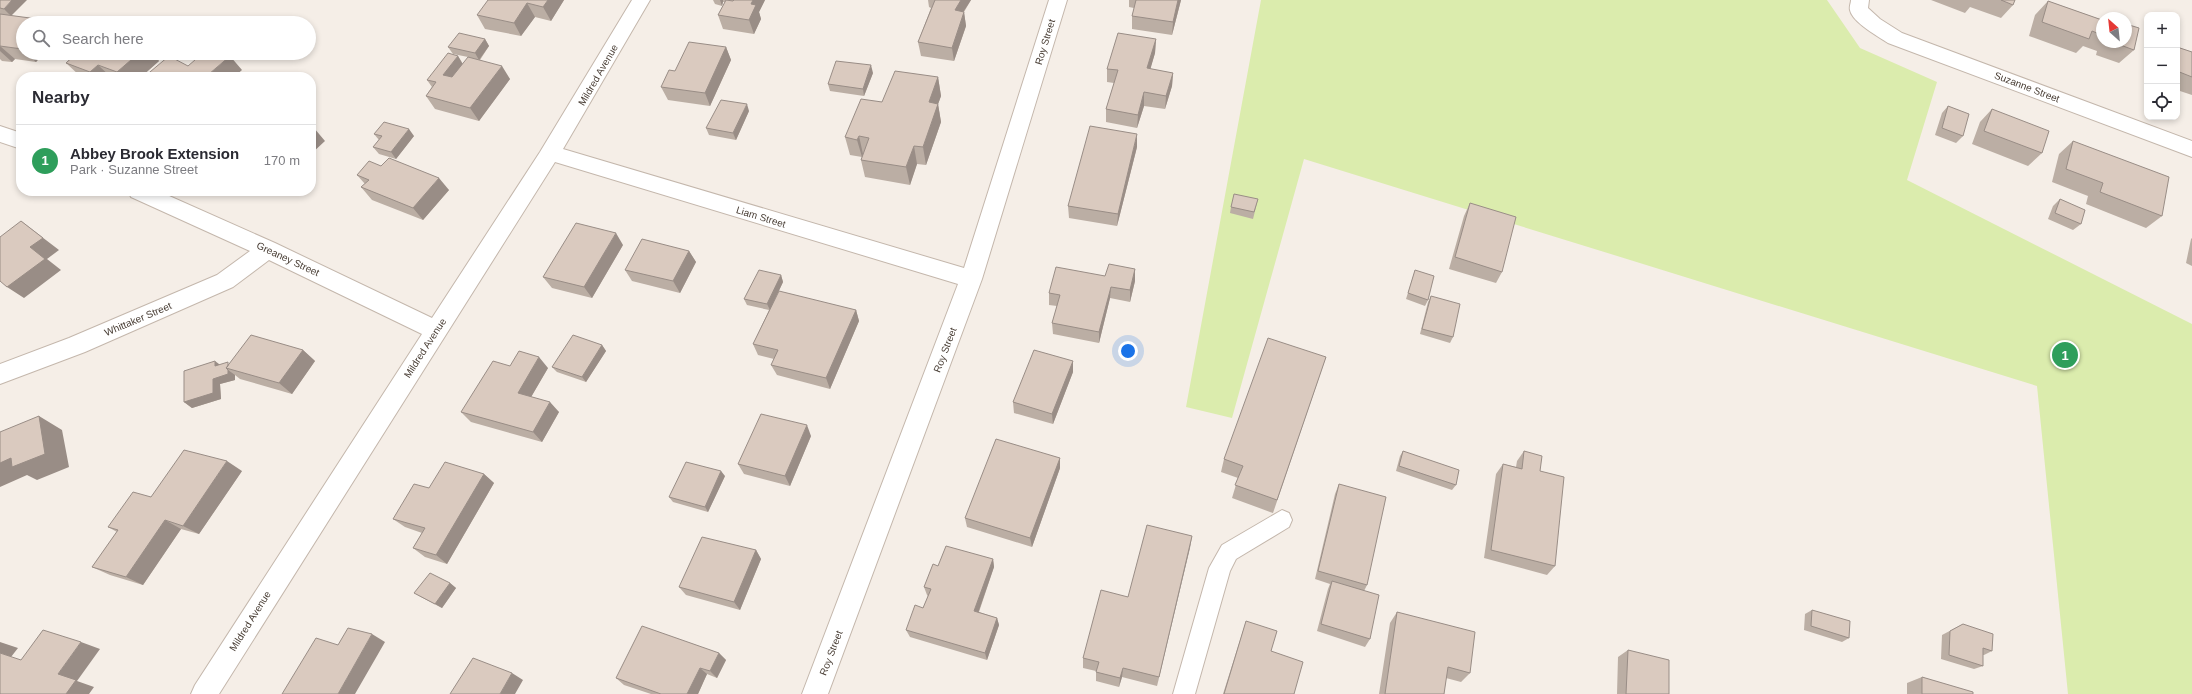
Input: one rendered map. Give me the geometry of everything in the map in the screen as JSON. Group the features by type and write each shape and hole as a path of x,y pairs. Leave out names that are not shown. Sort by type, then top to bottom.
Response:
{"street":[{"name":"Mildred Avenue","path":"204,694 436,330 551,153 592,87 642,0"},
{"name":"Roy Street","path":"815,694 971,279 1058,0"},
{"name":"Suzanne Street","path":"1860,0 1859,10 1873,24 1895,38 2192,149"},
{"path":"0,134 16,139"},
{"name":"Liam Street","path":"551,153 971,279"},
{"name":"Greaney Street","path":"149,196 268,249 436,330"},
{"name":"Whittaker Street","path":"0,374 77,345 225,281 268,249"}],"lane":[{"path":"1184,694 1220,568 1229,552 1282,520"}],"green space":[{"path":"1261,0 1827,0 1860,48 1937,82 1907,180 2192,324 2192,694 2068,694 2037,386 1304,159 1232,418 1186,407"}],"building":[{"path":"0,0 12,0 4,9 0,8"},
{"path":"488,0 548,0 543,7 527,3 514,23 477,15"},
{"path":"726,0 753,0 751,4 756,5 749,20 718,15"},
{"path":"935,0 961,0 955,10 964,12 952,48 918,42"},
{"path":"1136,0 1178,0 1173,22 1132,16"},
{"path":"2001,0 2015,0 2013,5"},
{"path":"2048,1 2096,18 2096,33 2092,31 2089,39 2042,22"},
{"path":"0,14 16,16 16,48 0,46"},
{"path":"2132,26 2139,28 2134,50 2128,48 2132,48"},
{"path":"459,33 485,39 475,53 448,47"},
{"path":"1118,33 1156,39 1147,68 1173,73 1166,96 1144,92 1138,115 1106,109 1118,70 1107,69"},
{"path":"689,42 726,47 705,93 661,87 669,70 675,71"},
{"path":"2180,48 2192,52 2192,77 2180,72"},
{"path":"448,53 458,56 443,75 452,77 468,57 502,66 470,108 426,96 436,82 427,80"},
{"path":"69,60 131,60 117,72 98,65 90,72 66,63"},
{"path":"164,60 177,60 188,66 195,60 225,60 211,72 150,72"},
{"path":"836,61 871,65 863,89 828,84"},
{"path":"895,71 938,77 929,102 938,104 923,147 914,146 906,167 861,160 869,138 859,136 857,140 845,137 861,99 882,102"},
{"path":"721,100 747,104 733,133 706,128"},
{"path":"1948,106 1969,114 1963,136 1942,128"},
{"path":"1992,109 2049,131 2042,153 1984,131"},
{"path":"384,122 409,129 391,152 373,147 382,136 374,134"},
{"path":"1090,126 1137,134 1118,214 1068,206"},
{"path":"2073,141 2169,177 2162,216 2100,192 2103,183 2066,169"},
{"path":"389,158 439,178 413,208 361,187 369,180 357,175 369,161 381,166"},
{"path":"1234,194 1258,199 1254,212 1231,207"},
{"path":"2060,199 2085,210 2081,224 2055,213"},
{"path":"1470,203 1516,217 1502,272 1455,257"},
{"path":"21,221 43,238 30,247 45,259 7,287 0,281 0,237"},
{"path":"576,223 616,233 584,287 543,277"},
{"path":"642,239 689,251 673,281 625,270"},
{"path":"1109,264 1135,269 1130,290 1111,287 1099,332 1052,323 1060,295 1049,293 1056,267 1105,276"},
{"path":"759,270 781,275 767,304 744,299"},
{"path":"1415,270 1434,276 1428,300 1408,293"},
{"path":"779,291 856,310 826,378 771,365 778,350 753,344"},
{"path":"1431,296 1460,304 1453,337 1422,329"},
{"path":"251,335 303,350 279,383 226,368"},
{"path":"573,335 602,345 582,377 552,367"},
{"path":"1268,338 1326,357 1277,500 1235,485 1243,466 1224,459"},
{"path":"1034,350 1073,361 1052,414 1013,402"},
{"path":"519,351 539,357 518,393 550,402 533,432 461,412 493,361 510,366"},
{"path":"215,361 215,366 228,362 228,366 226,368 228,370 228,374 213,379 213,393 184,402 184,371"},
{"path":"761,414 807,425 785,476 738,464"},
{"path":"39,416 45,454 12,467 11,458 0,463 0,432"},
{"path":"996,439 1060,458 1030,538 965,518"},
{"path":"184,450 227,461 183,526 165,520 126,577 92,567 118,530 108,527 133,492 151,497"},
{"path":"1403,451 1459,470 1456,485 1399,466"},
{"path":"1524,451 1542,456 1540,471 1564,477 1555,566 1491,550 1503,464 1522,469"},
{"path":"445,462 484,474 436,555 413,548 425,528 393,519 414,484 429,488"},
{"path":"686,462 721,471 705,507 669,497"},
{"path":"1339,484 1386,497 1367,585 1318,571"},
{"path":"1147,525 1192,536 1159,677 1123,668 1120,678 1096,672 1099,662 1083,658 1101,590 1128,597"},
{"path":"702,537 756,550 734,602 679,587"},
{"path":"946,546 993,559 974,611 997,618 985,653 906,630 915,605 923,608 931,589 924,587 933,564 938,566"},
{"path":"430,573 450,583 435,604 414,593"},
{"path":"1332,581 1379,595 1370,639 1321,624"},
{"path":"1812,610 1850,621 1849,638 1811,626"},
{"path":"1397,612 1475,632 1470,673 1448,667 1444,694 1385,694"},
{"path":"1246,621 1277,631 1271,651 1303,662 1294,694 1224,694"},
{"path":"1963,624 1993,634 1992,651 1983,648 1983,666 1949,655 1950,631"},
{"path":"642,626 719,653 710,671 700,668 687,694 661,694 616,678"},
{"path":"348,628 372,634 338,694 282,694 316,638 338,645"},
{"path":"43,630 81,642 58,674 76,680 66,694 0,694 0,653 21,660"},
{"path":"1628,650 1669,660 1669,694 1626,694"},
{"path":"473,658 512,673 500,694 450,694"},
{"path":"1922,677 1973,692 1973,694 1922,694"}],"place":[{"name":"Abbey Brook Extension","path":"2065,355"}]}
